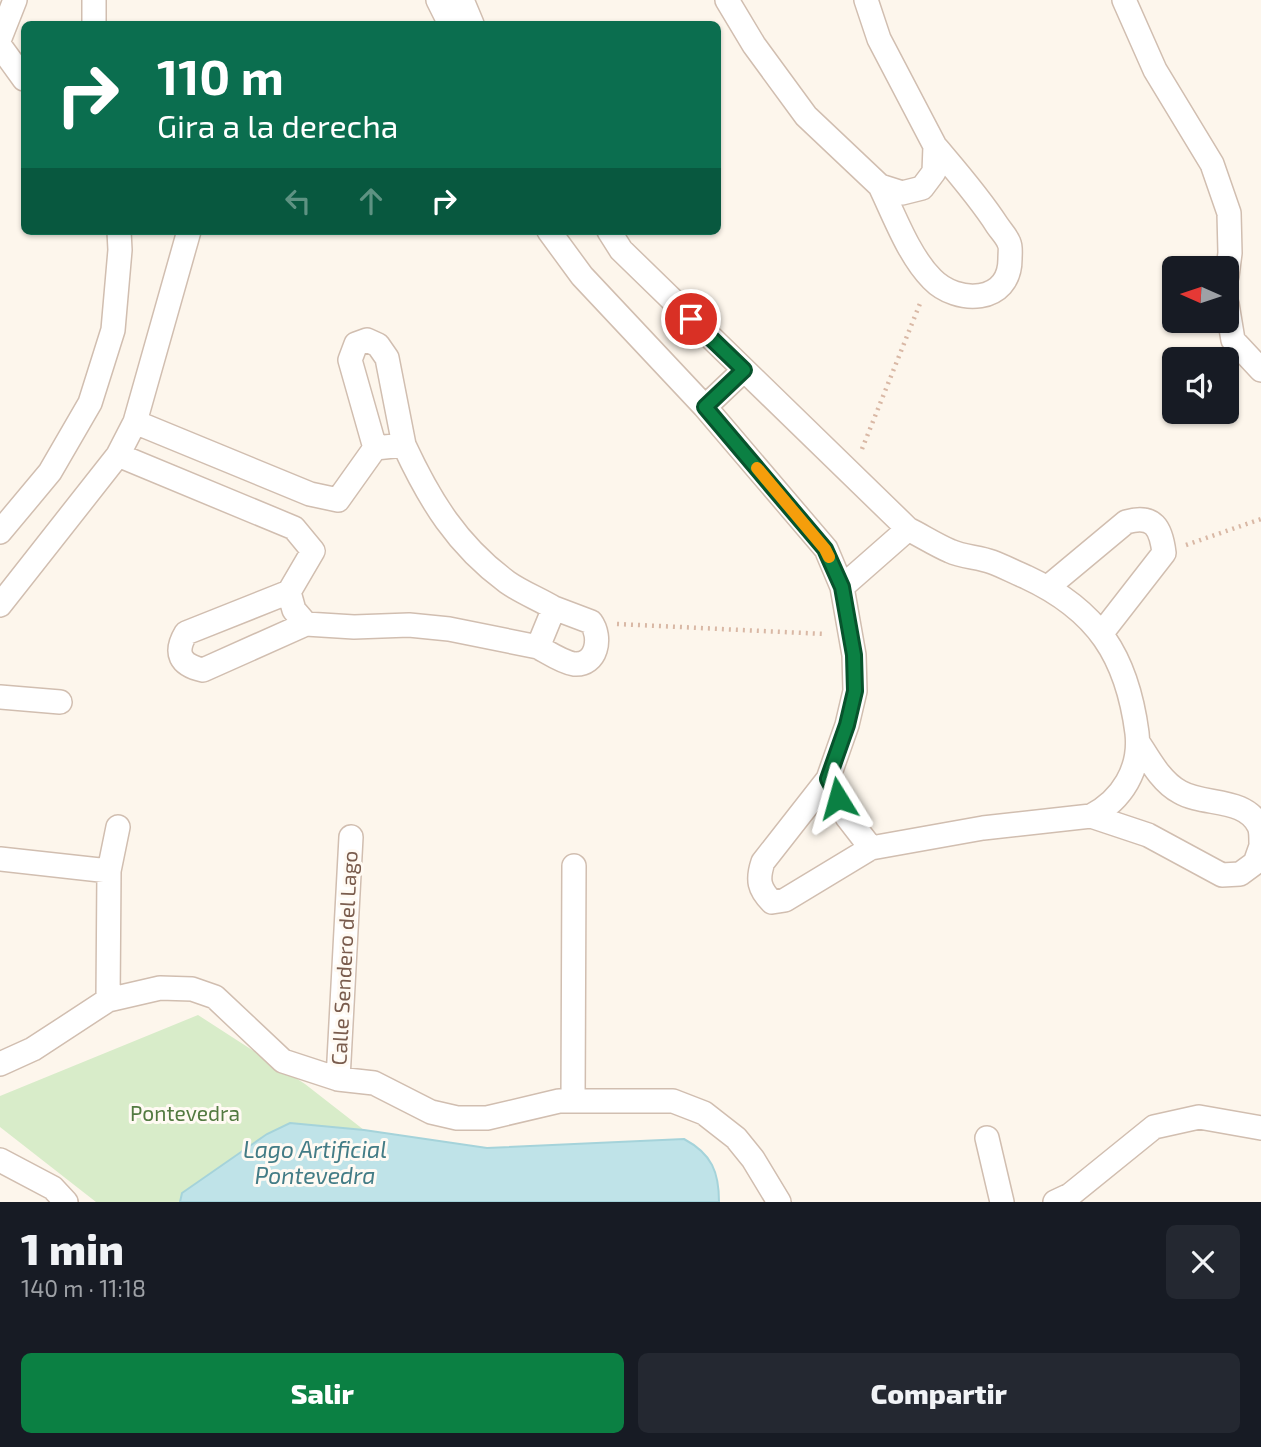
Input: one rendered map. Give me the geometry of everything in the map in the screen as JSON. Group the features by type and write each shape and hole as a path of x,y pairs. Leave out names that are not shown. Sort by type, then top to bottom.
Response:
{"street":[{"path":"0,38 15,0"},
{"path":"94,0 94,21"},
{"path":"438,0 448,21"},
{"path":"462,0 471,21"},
{"path":"727,0 754,45 806,116 880,186 908,244 930,278 948,292 984,296 1000,287 1010,270 1010,244 981,200 934,146 879,39 866,0"},
{"path":"1124,0 1155,70 1212,164 1229,213 1230,256"},
{"path":"0,46 21,75"},
{"path":"880,186 902,193 922,188 934,172 934,146"},
{"path":"0,532 50,472 90,403 113,330 119,235"},
{"path":"0,605 118,455 135,422 188,235"},
{"path":"552,235 582,276 705,407 825,549 842,587 854,655 855,691 847,725 828,779 763,862 758,876 762,892 772,902 785,900 871,848 984,828 1091,816 1107,808 1122,792 1133,769 1138,742 1127,684 1117,659 1101,634 1070,601 1048,587 992,562 951,552 908,529 621,250 611,235"},
{"path":"1232,333 1233,340 1261,370"},
{"path":"118,455 294,528 313,551 289,593 187,633 180,644 181,658 188,666 203,670 306,624 354,627 409,625 449,629 538,647 570,663 581,664 591,659 596,649 597,635 591,622 554,608 510,584 478,559 447,524 417,474 404,445 387,358 378,345 367,340 356,344 350,359 375,448"},
{"path":"705,407 744,370"},
{"path":"135,422 310,494 338,500 375,448 404,445"},
{"path":"1048,587 1126,522 1149,520 1157,528 1164,553 1101,634"},
{"path":"842,587 908,529"},
{"path":"289,593 294,610 306,624"},
{"path":"538,647 554,608"},
{"path":"0,697 60,702"},
{"path":"1091,816 1149,835 1222,875 1240,874 1255,863 1261,844 1259,827 1247,813 1228,804 1194,799 1178,791 1157,771 1138,742"},
{"path":"828,779 847,817 871,848"},
{"path":"108,1000 109,871 118,827"},
{"name":"Calle Sendero del Lago","path":"338,1079 351,837"},
{"path":"0,859 109,871"},
{"path":"573,1101 574,866"},
{"path":"0,1064 33,1049 108,1000 160,988 192,989 215,998 283,1061 338,1079 374,1083 431,1112 457,1118 487,1118 559,1101 673,1101 704,1113 736,1138 753,1159 779,1202"},
{"path":"1065,1200 1154,1127 1199,1117 1261,1128"},
{"path":"987,1138 1002,1202"},
{"path":"753,1159 767,1202"},
{"path":"0,1160 53,1188 66,1202"}],"path":[{"path":"852,475 930,278"},
{"path":"1164,553 1261,519"},
{"path":"591,622 850,636"}],"green space":[{"name":"Pontevedra","path":"198,1015 305,1084 364,1130 487,1148 684,1139 701,1151 712,1165 719,1202 96,1202 0,1127 0,1096"}],"water":[{"name":"Lago Artificial Pontevedra","path":"290,1123 364,1130 487,1148 684,1139 701,1151 712,1165 719,1202 180,1202 182,1193 267,1134"}],"slow traffic":[{"path":"757,468 829,557"}],"route":[{"path":"691,319 744,370 705,407 825,549 842,587 854,655 855,691 847,725 828,779 838,798"}]}
